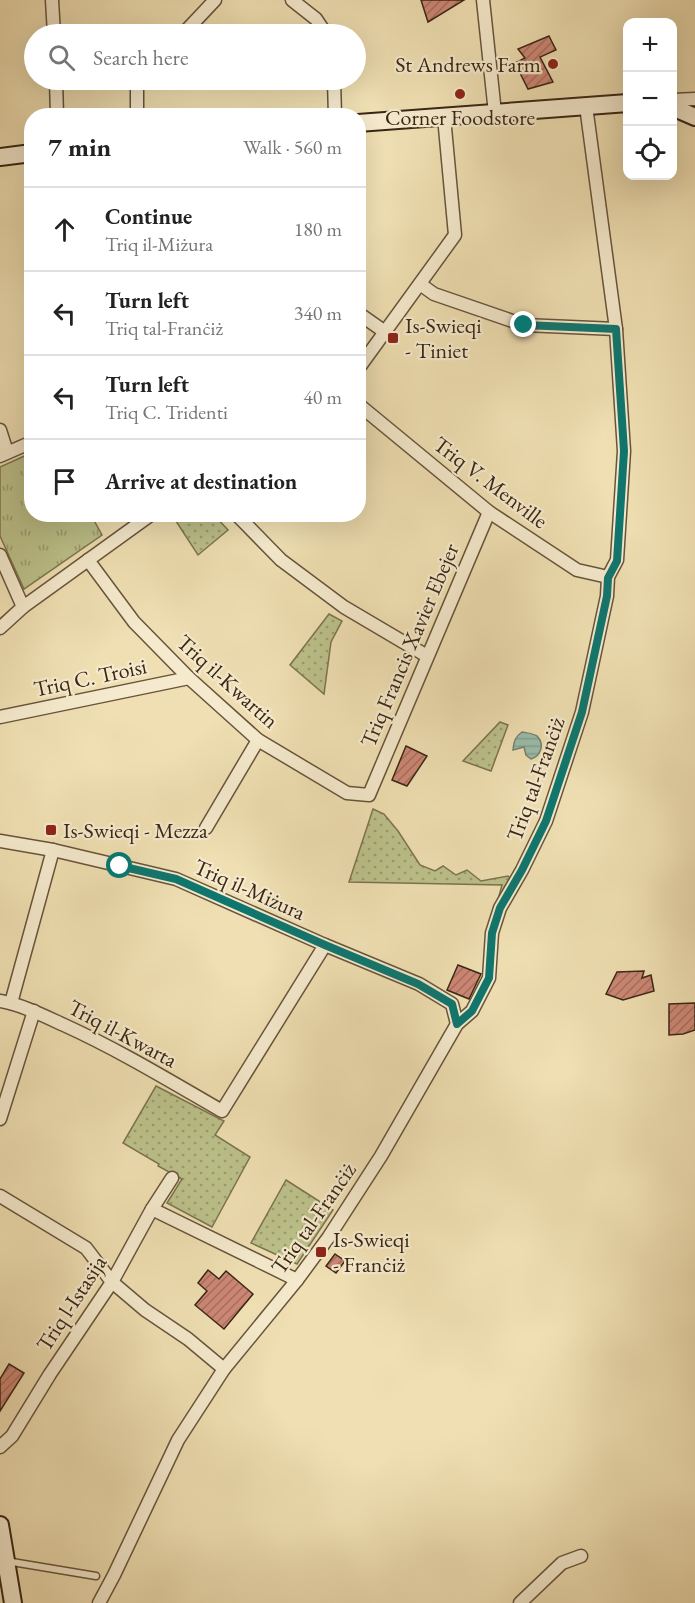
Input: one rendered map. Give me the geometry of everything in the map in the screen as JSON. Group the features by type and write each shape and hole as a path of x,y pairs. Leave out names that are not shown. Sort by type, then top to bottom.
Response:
{"street":[{"path":"52,0 53,24"},
{"path":"192,24 215,0"},
{"path":"292,0 319,24"},
{"path":"483,0 495,113"},
{"path":"56,90 57,108"},
{"path":"137,90 137,108"},
{"path":"334,90 335,108"},
{"path":"677,100 695,99"},
{"path":"366,122 623,103"},
{"name":"Triq tal-Franċiż","path":"99,1603 178,1440 224,1369 297,1280 328,1238 381,1156 457,1024 472,1011 489,978 492,933 500,908 546,821 582,712 607,596 608,578 617,561 624,451 616,329 586,106"},
{"path":"677,108 695,117"},
{"path":"366,358 455,235 444,117"},
{"path":"0,157 24,154"},
{"path":"420,284 434,294 524,325 616,329"},
{"path":"366,319 385,332"},
{"name":"Triq V. Menville","path":"366,411 489,512 577,570 608,578"},
{"path":"0,430 4,454 24,445"},
{"name":"Triq Francis Xavier Ebejer","path":"369,795 489,512"},
{"path":"0,627 23,607 141,522"},
{"path":"244,522 281,560 344,608 427,656"},
{"path":"0,555 23,607"},
{"name":"Triq il-Kwartin","path":"88,560 134,622 189,678 258,740 347,794 369,795"},
{"name":"Triq C. Troisi","path":"0,717 189,678"},
{"path":"206,828 258,740"},
{"name":"Triq il-Miżura","path":"0,841 53,850 176,879 418,984 452,1004 457,1024"},
{"path":"6,1002 53,850"},
{"name":"Triq il-Kwarta","path":"6,1002 34,1011 103,1042 222,1111 325,945"},
{"path":"0,1119 34,1011"},
{"name":"Triq l-Istasija","path":"0,1447 12,1436 112,1282 152,1209 172,1178"},
{"path":"0,1196 86,1248 112,1282 145,1310 188,1339 224,1369"},
{"path":"152,1209 297,1280"},
{"path":"0,1525 13,1603"},
{"path":"520,1603 562,1563 581,1556"}],"lane":[{"path":"6,1560 96,1576"}],"green space":[{"path":"24,456 24,522 95,522 102,535 24,589 0,536 0,467"},
{"path":"177,522 221,522 228,530 198,555"},
{"path":"329,614 342,621 331,642 324,694 290,665"},
{"path":"500,722 508,725 491,771 463,761"},
{"path":"373,809 384,814 420,865 435,871 443,866 456,875 467,870 481,881 508,876 510,878 496,907 502,885 349,882"},
{"path":"156,1086 224,1121 215,1135 250,1157 212,1227 167,1203 182,1179 123,1143"},
{"path":"286,1180 333,1210 297,1264 251,1243"}],"shaded area":[{"path":"522,732 537,736 541,743 539,753 531,759 526,755 524,747 513,750 515,740"}],"building":[{"path":"421,0 464,0 428,22"},
{"path":"549,36 556,50 540,57 553,82 528,89 515,63 525,58 518,49"},
{"path":"406,746 427,756 407,786 392,780"},
{"path":"458,965 481,974 469,999 447,990"},
{"path":"644,971 642,978 651,975 654,991 623,1000 606,994 617,972"},
{"path":"695,1003 695,1030 669,1035 669,1004"},
{"path":"335,1254 345,1261 336,1273 326,1266"},
{"path":"208,1270 219,1279 226,1271 253,1294 224,1329 195,1305 207,1291 198,1283"},
{"path":"9,1364 24,1373 0,1411 0,1379"}],"place":[{"name":"St Andrews Farm","path":"553,64"},
{"name":"Corner Foodstore","path":"460,94"},
{"name":"Is-Swieqi - Tiniet","path":"393,338"},
{"name":"Is-Swieqi - Mezza","path":"51,830"},
{"name":"Is-Swieqi - Franċiż","path":"321,1252"}],"route":[{"path":"120,866 176,879 418,984 452,1004 457,1024 472,1011 489,978 492,933 500,908 546,821 582,712 607,596 608,578 617,561 624,451 616,329 524,325"}]}
